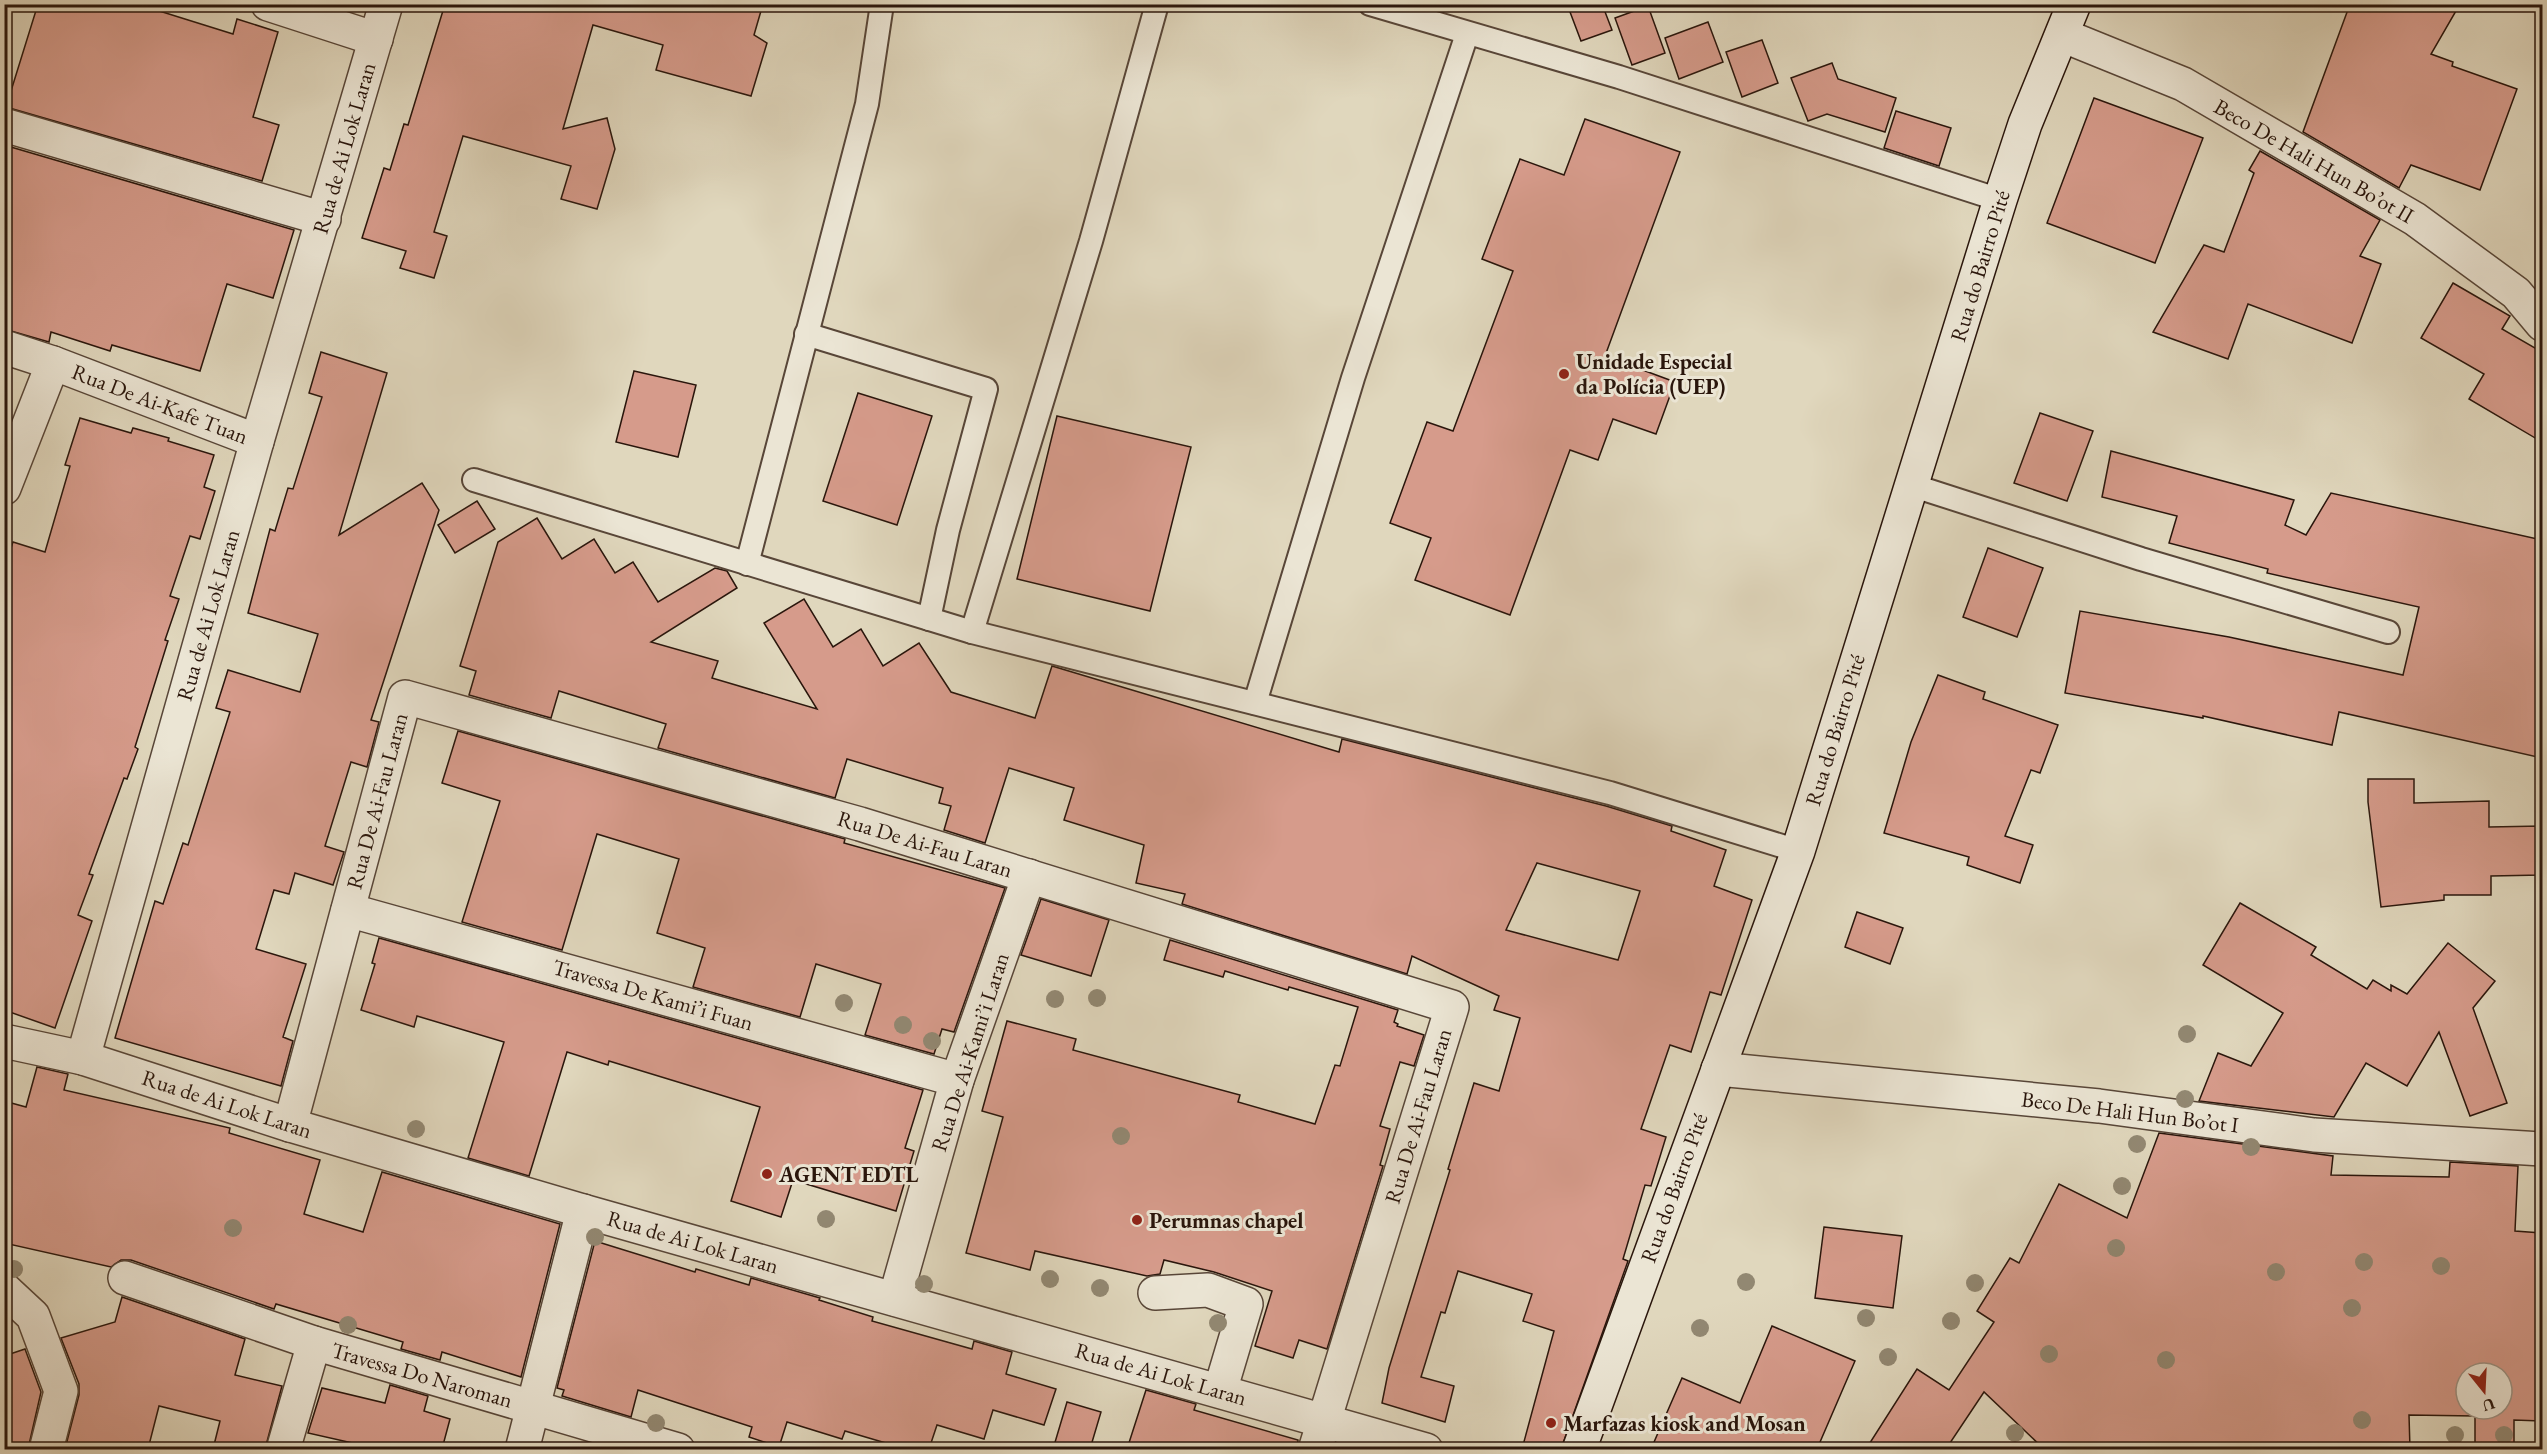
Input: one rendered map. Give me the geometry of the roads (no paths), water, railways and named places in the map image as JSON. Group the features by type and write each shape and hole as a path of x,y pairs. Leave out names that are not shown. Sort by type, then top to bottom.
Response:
{"street":[{"path":"268,4 376,39"},
{"name":"Rua de Ai Lok Laran","path":"386,4 257,441 83,1058 290,1125 583,1211 1220,1391 1319,1435 1426,1449"},
{"name":"Rua do Bairro Pité","path":"1579,1449 1798,850 2000,200 2025,124 2074,4"},
{"name":"Beco De Hali Hun Bo’ot II","path":"2062,35 2183,84 2415,219 2516,294 2542,324"},
{"path":"4,125 324,219"},
{"path":"4,347 53,363"},
{"name":"Rua De Ai-Kafe Tuan","path":"4,488 53,363 257,441"},
{"name":"Rua De Ai-Fau Laran","path":"290,1125 405,697 849,821 1452,1008 1319,1435"},
{"name":"Rua De Ai-Kami’i Laran","path":"895,1299 957,1080 1029,876"},
{"name":"Travessa De Kami’i Fuan","path":"348,910 957,1080"},
{"path":"4,1041 83,1058"},
{"name":"Beco De Hali Hun Bo’ot I","path":"1718,1069 2099,1106 2314,1135 2542,1149"},
{"path":"522,1449 583,1211"},
{"path":"125,1278 314,1343"},
{"path":"4,1289 33,1316 61,1391 46,1449"},
{"path":"1155,1293 1208,1290 1246,1304 1220,1391"},
{"name":"Travessa Do Naroman","path":"283,1449 314,1343 678,1449"}],"lane":[{"path":"747,564 867,104 882,4"},
{"path":"972,632 1091,241 1157,4"},
{"path":"1370,4 1619,77 2000,200"},
{"path":"1255,703 1353,378 1467,34"},
{"path":"806,334 986,389 948,530 929,619"},
{"path":"474,480 972,632 1610,793 1798,850"},
{"path":"1911,485 2152,563 2388,632"}],"place":[{"name":"Unidade Especial da Polícia (UEP)","path":"1564,374"},
{"name":"AGENT EDTL","path":"767,1174"},
{"name":"Perumnas chapel","path":"1137,1220"},
{"name":"Marfazas kiosk and Mosan","path":"1551,1423"}]}
